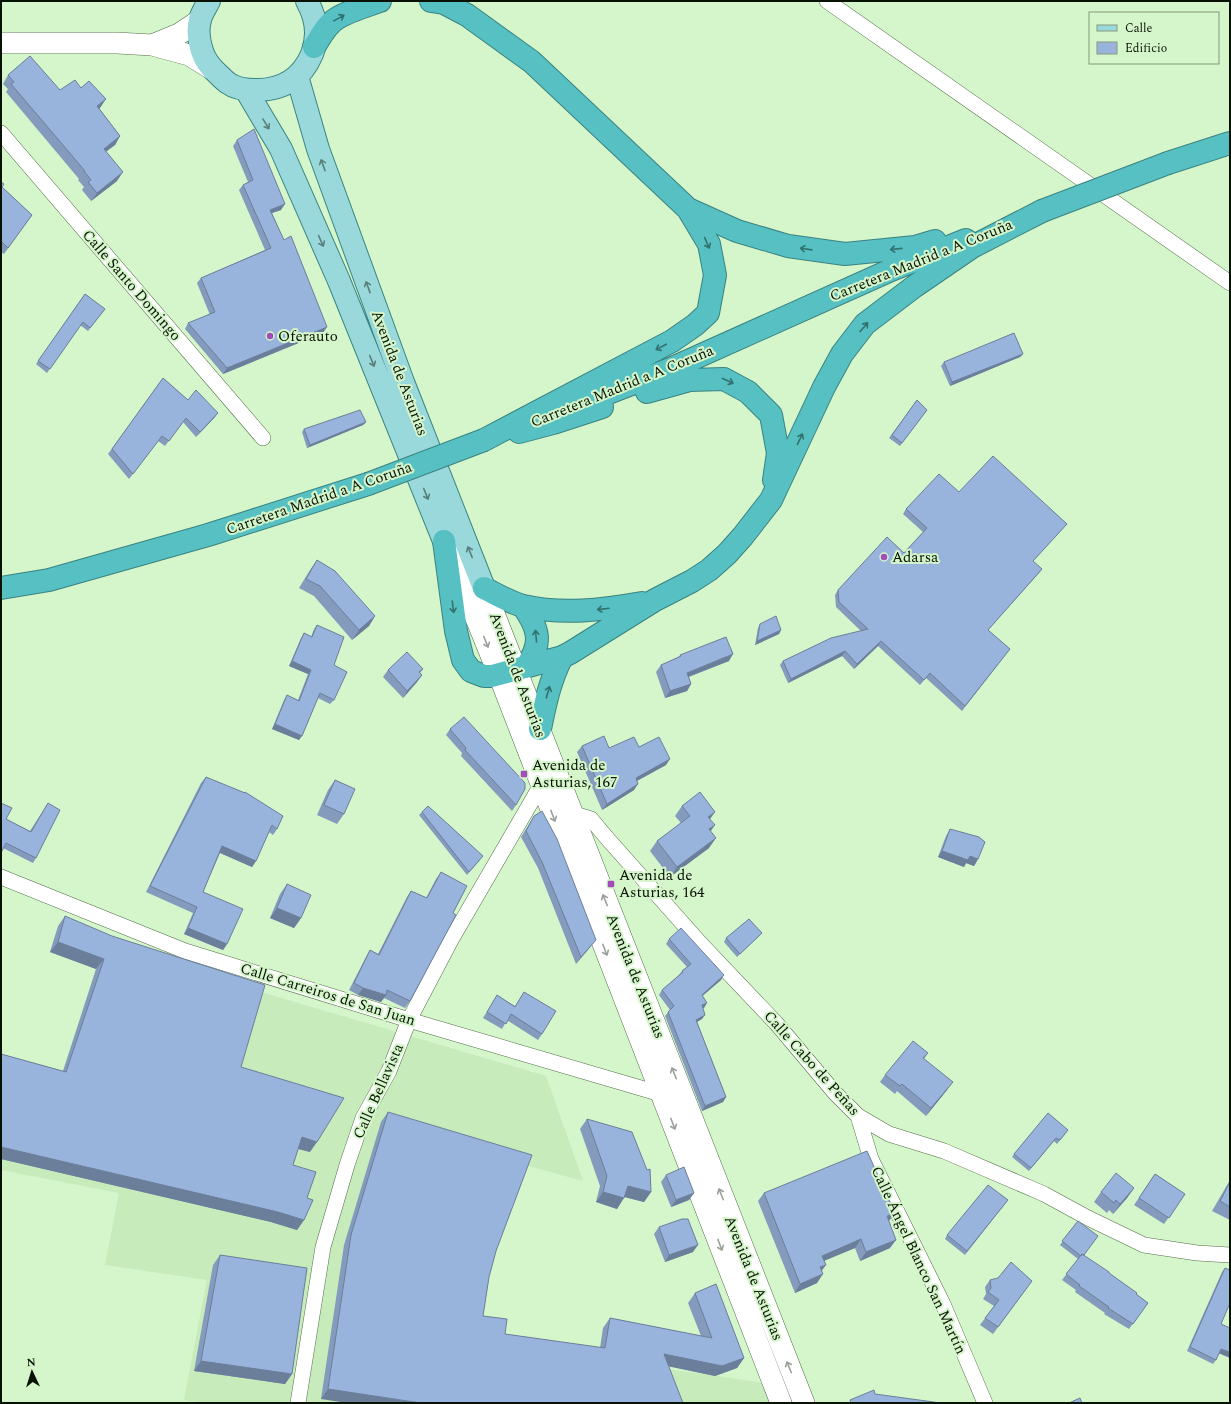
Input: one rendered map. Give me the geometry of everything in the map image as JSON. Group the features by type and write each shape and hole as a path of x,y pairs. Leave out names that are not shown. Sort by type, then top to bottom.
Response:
{"highway":[{"path":"314,47 325,30 335,19 380,1"},
{"path":"440,2 467,15 532,62 688,209 709,244 715,275 708,313 695,325 672,341 484,440"},
{"name":"Carretera Madrid a A Coruña","path":"1,588 49,580 208,535 368,484 668,370 890,270 1168,163 1230,143"},
{"path":"688,209 737,231 788,246 845,254 915,247 1042,211"},
{"path":"444,541 456,631 463,660 471,672 488,677 562,657 655,600 692,581 709,570 727,554 771,500 824,387 842,354 866,324 915,286 972,247 1042,211"},
{"path":"484,440 553,423 690,380 724,378 748,392 771,415 778,453 771,500"},
{"path":"484,588 508,601 524,606 561,611 606,609 655,600"},
{"path":"514,670 537,648 533,622 524,606"},
{"path":"540,729 548,693 556,669 562,657"}],"main road":[{"path":"1,42 117,43 152,45 189,55 210,68 228,84 246,90 270,90 287,83 297,76 308,62 314,47 316,32 314,17 307,1"},
{"path":"152,45 179,34 204,10"},
{"path":"204,10 198,32 203,56 210,68"},
{"name":"Avenida de Asturias","path":"297,76 318,149 403,382 484,588 514,670 540,729 571,813 804,1403"},
{"name":"Avenida de Asturias","path":"246,90 281,149 339,281 444,541"},
{"name":"Avenida de Asturias","path":"514,670 541,785 781,1403"}],"street":[{"path":"827,1 1230,283"},
{"name":"Calle Santo Domingo","path":"1,133 263,438"},
{"name":"Calle Bellavista","path":"298,1403 323,1247 347,1165 363,1118 389,1071 410,1020 451,940 541,785"},
{"name":"Calle Cabo de Peñas","path":"571,813 591,819 679,920 776,1023 835,1093 858,1116 889,1134 944,1151 1044,1194 1088,1218 1144,1245 1197,1253 1230,1256"},
{"name":"Calle Carreiros de San Juan","path":"1,877 185,951 410,1020 661,1094"},
{"name":"Calle Ángel Blanco San Martín","path":"858,1116 871,1159 943,1304 985,1403"}],"shaded area":[{"path":"105,946 546,1076 583,1181 525,1165 489,1261 476,1326 498,1344 764,1383 772,1403 204,1403 184,1400 207,1280 105,1265 119,1193 1,1170 1,1062 61,1076"}],"building":[{"path":"30,56 60,90 75,80 81,88 89,81 106,99 97,106 120,136 104,149 123,172 97,193 88,182 91,180 85,171 11,84 14,82 8,75"},
{"path":"254,129 285,204 270,210 284,240 291,236 327,327 227,368 188,323 215,312 201,278 271,248 243,185 253,180 237,140"},
{"path":"1,182 4,184 2,187 32,215 8,248 1,241"},
{"path":"85,294 105,309 90,328 83,322 50,369 38,361"},
{"path":"1014,333 1023,354 952,382 944,362"},
{"path":"163,378 188,400 196,390 218,413 200,432 186,418 169,441 162,436 133,474 112,449"},
{"path":"917,400 927,410 902,443 892,435"},
{"path":"360,410 366,422 310,445 304,429"},
{"path":"993,456 1067,524 1033,561 1042,569 988,630 1010,649 965,706 930,673 924,680 881,641 857,664 845,651 791,679 783,661 831,638 868,629 839,602 838,590 887,537 904,553 927,528 906,509 939,474 959,492"},
{"path":"317,560 335,571 375,616 359,630 320,586 306,579"},
{"path":"776,616 781,630 757,641 760,624"},
{"path":"317,625 344,637 334,665 347,672 334,700 320,693 302,736 275,724 287,695 299,701 311,670 292,661 304,633 312,637"},
{"path":"726,637 733,654 687,673 691,684 670,691 661,665 681,656 680,655"},
{"path":"407,652 423,669 419,672 422,675 407,691 388,670"},
{"path":"464,717 525,783 525,789 516,805 465,750 466,748 450,729"},
{"path":"604,736 609,748 634,737 639,747 659,737 670,759 636,778 638,784 607,804 582,746"},
{"path":"206,777 245,792 283,816 277,829 272,825 256,861 222,846 203,892 243,909 227,944 188,928 197,907 150,886"},
{"path":"335,780 355,789 344,814 324,805"},
{"path":"700,792 715,812 708,817 715,825 709,829 716,838 677,867 657,841 690,816 682,806"},
{"path":"1,803 12,808 6,819 31,832 48,803 60,810 36,858 6,843 1,853"},
{"path":"428,806 483,856 469,872 422,812"},
{"path":"542,811 557,839 596,940 581,957 542,862 526,831 534,816"},
{"path":"950,829 979,837 985,842 978,859 970,856 968,860 942,851"},
{"path":"441,872 467,886 453,913 456,915 410,1001 387,990 386,995 363,988 354,983 370,950 379,955 411,891 427,898"},
{"path":"287,884 311,895 301,918 277,908"},
{"path":"65,916 112,936 265,985 241,1067 344,1098 317,1142 302,1137 293,1165 316,1172 307,1198 313,1200 304,1220 278,1212 1,1147 1,1054 66,1072 104,959 58,942"},
{"path":"749,919 762,933 740,954 726,938"},
{"path":"681,928 724,975 702,995 707,1003 702,1005 705,1015 696,1020 726,1097 705,1106 668,1012 674,1006 662,990 691,964 669,939"},
{"path":"524,992 556,1011 542,1034 511,1014 506,1024 487,1012 497,995 515,1007"},
{"path":"913,1041 928,1053 923,1058 953,1082 931,1108 902,1084 900,1086 885,1075"},
{"path":"388,1112 532,1155 496,1251 489,1277 483,1316 507,1319 505,1334 605,1348 610,1318 712,1338 695,1293 716,1284 744,1358 722,1366 664,1354 683,1403 421,1403 328,1389 351,1235"},
{"path":"1048,1113 1068,1130 1060,1140 1056,1138 1031,1168 1014,1154"},
{"path":"587,1119 632,1132 647,1170 650,1169 651,1192 628,1186 624,1198 603,1192 607,1176"},
{"path":"867,1151 895,1213 887,1216 896,1240 866,1252 861,1239 822,1256 826,1265 820,1267 823,1274 800,1284 764,1193"},
{"path":"684,1167 694,1193 676,1200 666,1175"},
{"path":"1116,1173 1134,1188 1120,1204 1116,1200 1114,1203 1101,1192"},
{"path":"1155,1174 1185,1194 1169,1218 1139,1198"},
{"path":"1230,1182 1230,1207 1220,1201"},
{"path":"988,1185 1008,1200 967,1251 947,1235"},
{"path":"682,1219 688,1219 698,1245 669,1255 659,1227"},
{"path":"1078,1221 1098,1236 1084,1255 1082,1254 1081,1256 1062,1241"},
{"path":"1082,1254 1109,1272 1148,1303 1133,1324 1108,1308 1109,1307 1079,1286 1080,1285 1066,1274"},
{"path":"220,1255 307,1268 292,1374 201,1361"},
{"path":"1011,1262 1032,1281 998,1327 985,1318 999,1300 988,1292 991,1288 990,1280 998,1278"},
{"path":"1225,1268 1230,1270 1230,1303 1221,1324 1230,1328 1230,1352 1221,1349 1216,1360 1190,1347"},
{"path":"874,1390 875,1394 941,1403 851,1403 850,1400"},
{"path":"1080,1398 1082,1403 1069,1403"}],"place":[{"name":"Oferauto","path":"270,336"},
{"name":"Adarsa","path":"884,557"},
{"name":"Avenida de Asturias, 167","path":"524,774"},
{"name":"Avenida de Asturias, 164","path":"611,884"}]}
